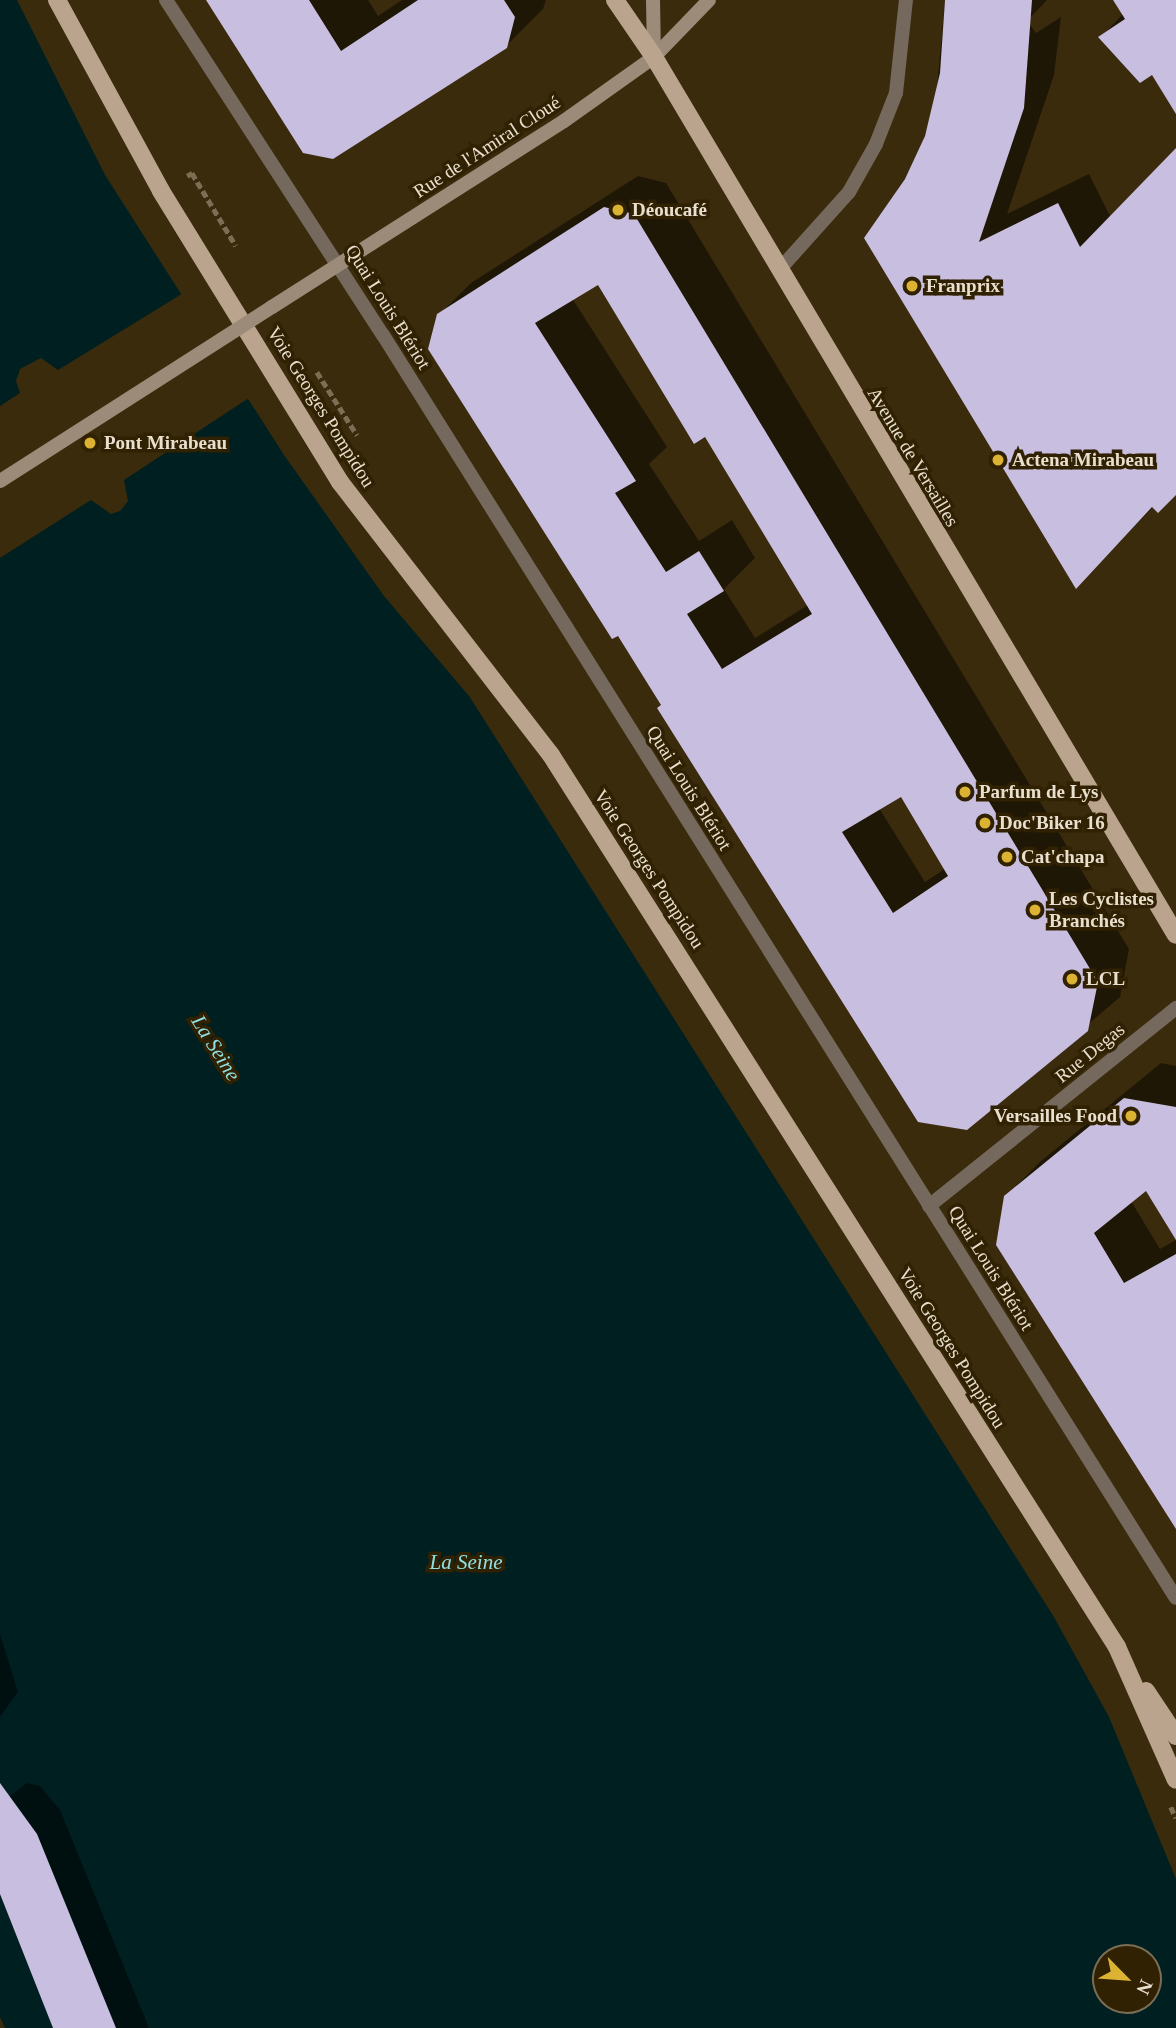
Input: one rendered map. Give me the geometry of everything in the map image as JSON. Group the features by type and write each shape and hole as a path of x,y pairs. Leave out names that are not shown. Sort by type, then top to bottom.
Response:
{"main road":[{"name":"Voie Georges Pompidou","path":"57,0 161,191 340,482 551,755 1117,1647 1176,1780"},
{"name":"Avenue de Versailles","path":"615,0 654,57 1176,935"},
{"path":"653,0 654,57"},
{"name":"Rue de l'Amiral Cloué","path":"338,265 564,121 654,57 709,0"},
{"path":"0,481 338,265"},
{"path":"1117,1647 1176,1736"}],"street":[{"name":"Quai Louis Blériot","path":"166,0 338,265 1176,1598"},
{"path":"779,270 849,192 876,144 896,93 906,0"},
{"name":"Rue Degas","path":"929,1206 1176,1009"}],"path":[{"path":"195,179 236,246"},
{"path":"317,372 357,435"}],"water":[{"name":"La Seine","path":"0,0 17,0 105,175 284,455 384,596 469,696 1054,1617 1109,1717 1176,1879 1176,2028 5,2028 0,2017"}],"pier":[{"name":"Pont Mirabeau","path":"185,292 252,396 124,480 128,501 120,511 111,514 91,500 0,558 0,406 20,393 16,381 20,369 41,358 58,370"}],"building":[{"path":"206,0 309,0 341,51 418,0 504,0 515,17 507,48 333,159 303,153"},
{"path":"945,0 1032,0 1024,108 979,242 1058,203 1080,247 1176,148 1176,495 1158,513 1152,507 1076,589 864,238 905,179 925,136 940,73"},
{"path":"1113,0 1176,0 1176,114 1152,75 1140,83 1098,37 1125,19"},
{"path":"604,207 634,214 1098,982 1088,1031 967,1130 918,1122 657,708 661,705 618,636 612,639 428,349 437,314","holes":["598,285 694,444 705,437 812,614 722,669 687,614 724,591 699,551 666,572 615,493 636,481 535,323","901,797 948,876 893,913 842,832"]},
{"path":"1124,1098 1176,1107 1176,1240 1146,1191 1094,1233 1124,1283 1176,1254 1176,1529 996,1245 1004,1196"},
{"path":"0,1783 37,1834 116,2028 53,2028 0,1894"}],"place":[{"name":"Déoucafé","path":"618,210"},
{"name":"Franprix","path":"912,286"},
{"name":"Pont Mirabeau","path":"90,443"},
{"name":"Actena Mirabeau","path":"998,460"},
{"name":"Parfum de Lys","path":"965,792"},
{"name":"Doc'Biker 16","path":"985,823"},
{"name":"Cat'chapa","path":"1007,857"},
{"name":"Les Cyclistes Branchés","path":"1035,910"},
{"name":"LCL","path":"1072,979"},
{"name":"Versailles Food","path":"1131,1116"}]}
